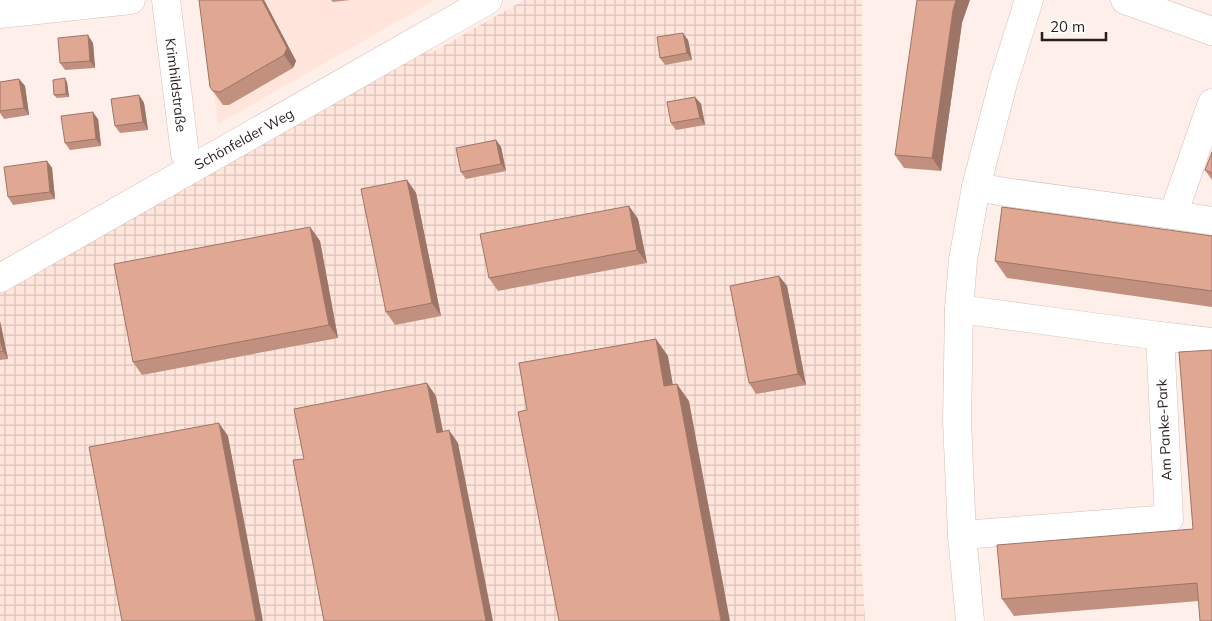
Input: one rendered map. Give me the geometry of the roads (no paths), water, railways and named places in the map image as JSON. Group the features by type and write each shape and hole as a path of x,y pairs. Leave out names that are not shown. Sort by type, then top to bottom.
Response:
{"street":[{"path":"0,14 132,0"},
{"name":"Krimhildstraße","path":"166,0 185,154 193,168"},
{"name":"Schönfelder Weg","path":"0,278 488,0"},
{"path":"970,621 962,535 957,421 959,309 964,260 976,187 1003,82 1028,0"},
{"path":"1124,0 1212,31"},
{"path":"1173,215 1212,103"},
{"path":"976,187 1212,221"},
{"path":"959,309 1212,342"},
{"name":"Am Panke-Park","path":"962,535 1169,519 1160,336"}]}
